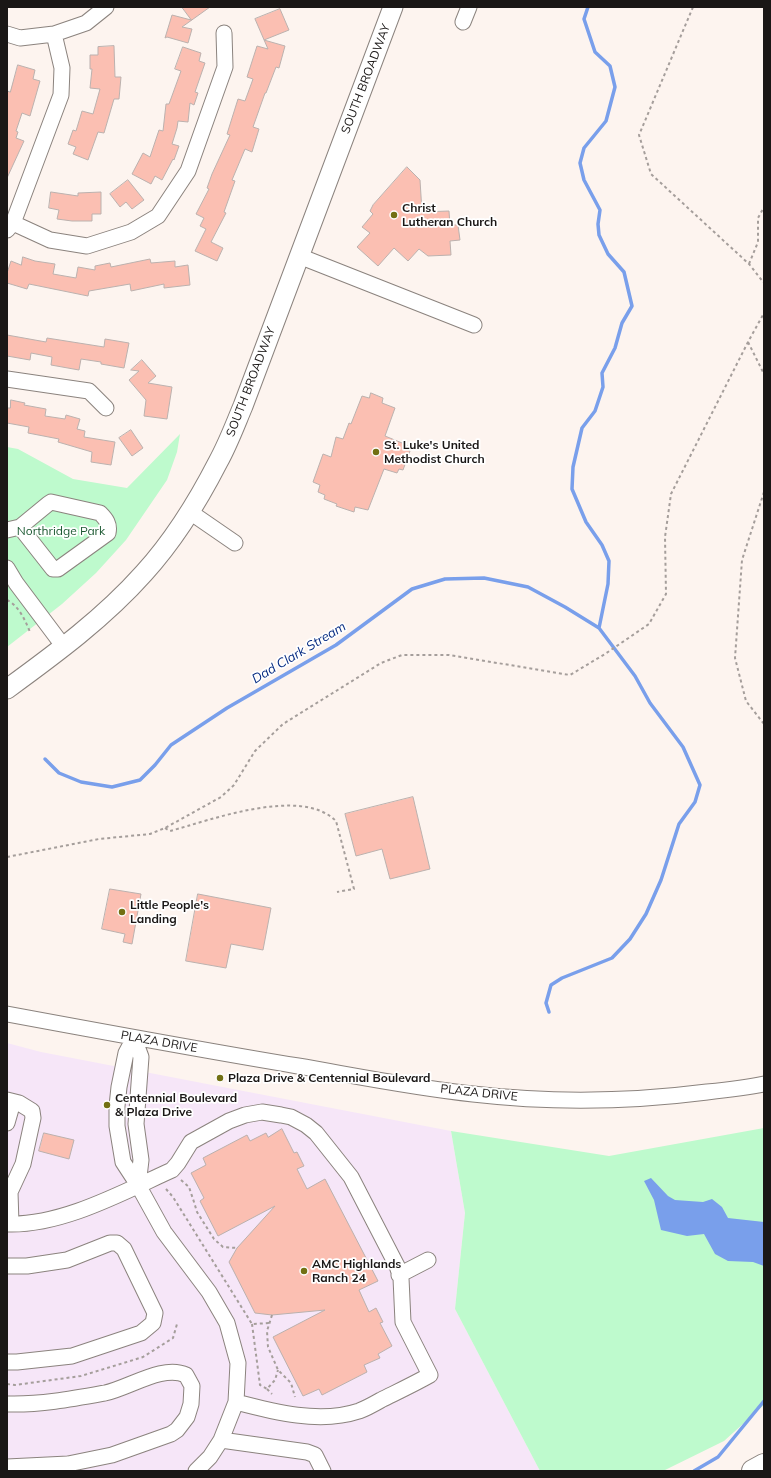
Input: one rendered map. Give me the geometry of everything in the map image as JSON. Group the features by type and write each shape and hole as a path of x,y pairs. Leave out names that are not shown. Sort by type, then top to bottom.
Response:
{"highway":[{"path":"753,1471 764,1465"}],"main road":[{"name":"SOUTH BROADWAY","path":"7,689 64,647 105,611 144,573 160,554 190,512 219,461 243,406 393,7"}],"street":[{"path":"7,34 20,38 54,34 86,24 106,7"},
{"path":"463,22 469,7"},
{"path":"54,34 62,68 61,96 10,226 50,240 87,246 131,232 158,216 188,170 225,67 224,33"},
{"path":"299,256 474,325"},
{"path":"7,378 89,391 106,408"},
{"path":"51,502 100,513 109,525 108,533 58,569 53,569 14,528 51,502"},
{"path":"190,512 235,543"},
{"path":"7,568 16,583 64,647"},
{"name":"PLAZA DRIVE","path":"7,1014 134,1038 372,1079 473,1094 540,1100 585,1101 686,1095 764,1084"},
{"path":"134,1038 141,1057 136,1124 141,1160 138,1185"},
{"path":"134,1038 126,1053 121,1073 117,1106 117,1119 123,1162 138,1185 164,1232 209,1292 227,1322 238,1363 236,1402 221,1440 210,1457 196,1471"},
{"path":"7,1123 10,1101 32,1111 33,1118 23,1164 11,1182 9,1224 42,1221 62,1216 116,1196 172,1170 191,1142 229,1121 245,1115 262,1112 281,1114 291,1117 306,1125 316,1133 351,1177 397,1266 403,1322 430,1375 361,1410 346,1414 319,1416 298,1415 236,1402"},
{"path":"7,1266 27,1266 67,1260 110,1243 117,1243 124,1249 155,1313 153,1323 141,1333 72,1356 7,1362"},
{"path":"399,1275 428,1260"},
{"path":"7,1404 55,1402 107,1392 170,1371 180,1372 186,1375 192,1386 191,1404 186,1417 177,1430 163,1438 112,1455 68,1464 7,1467"},
{"path":"221,1440 307,1452 315,1455 323,1471"}],"path":[{"path":"693,7 639,135 651,174 748,264 764,283"},
{"path":"748,264 758,242 758,218 764,207"},
{"path":"7,857 99,839 150,834 165,828 221,797 234,785 255,751 283,724 381,663 402,655 449,655 570,675 650,624 666,594 665,536 671,494 764,313"},
{"path":"748,342 764,374"},
{"path":"764,492 742,560 735,658 746,700 764,724"},
{"path":"7,600 11,602 23,615 30,632"},
{"path":"165,828 170,831 254,808 299,805 329,814 336,821 354,889 337,892"},
{"path":"179,1178 189,1187 197,1212 214,1239 223,1247 237,1248"},
{"path":"170,1185 166,1189 173,1197 252,1324 260,1385 272,1394"},
{"path":"272,1316 267,1331 268,1347 278,1370 291,1384 295,1397"},
{"path":"252,1324 270,1323"},
{"path":"7,1384 15,1385 81,1376 143,1356 173,1338 177,1324"},
{"path":"267,1389 275,1380 278,1370"}],"shaded area":[{"path":"7,1043 41,1052 451,1131 465,1213 455,1309 540,1471 7,1471"}],"green space":[{"name":"Northridge Park","path":"180,434 177,452 167,480 126,540 96,573 62,604 7,647 7,447 18,449 73,479 127,488"},
{"path":"764,1128 764,1405 724,1441 663,1471 540,1471 455,1309 465,1213 451,1131 609,1156"}],"water":[{"path":"651,1178 668,1196 675,1200 703,1202 712,1199 722,1207 728,1218 764,1222 764,1266 753,1262 728,1261 715,1254 704,1234 687,1236 661,1230 654,1200 644,1181"}],"building":[{"path":"182,7 210,7 182,27 192,29 188,43 167,37 165,38 172,15 191,20"},
{"path":"280,9 289,30 264,40 255,19"},
{"path":"264,40 285,46 279,68 276,67 253,127 259,129 252,152 245,149 232,180 235,181 224,212 226,213 211,242 223,248 217,261 195,251 206,229 200,226 204,218 196,214 209,189 207,188 212,174 230,135 227,134 238,99 245,101 253,79 247,77 257,46 268,49"},
{"path":"114,46 115,77 121,77 119,99 114,99 104,133 98,132 88,160 73,154 76,147 68,144 73,130 76,131 82,111 93,114 100,89 90,88 92,69 90,69 90,55 98,55 98,47"},
{"path":"183,47 201,53 199,61 205,63 195,92 198,93 194,105 190,103 188,122 178,121 172,144 179,146 174,160 173,159 162,180 155,176 151,184 132,174 143,153 150,157 159,130 163,131 166,104 169,104 181,71 175,69"},
{"path":"18,65 35,70 33,79 40,81 30,116 22,113 16,131 18,132 16,138 24,141 7,178 7,91 10,92"},
{"name":"Christ Lutheran Church","path":"407,167 420,180 422,212 449,211 450,225 458,225 460,240 450,241 451,255 428,256 419,249 408,261 394,248 378,266 357,247 370,233 362,227 373,214 370,211 373,205"},
{"path":"128,180 144,200 132,209 126,202 120,207 110,194"},
{"path":"51,192 78,196 78,193 101,192 101,214 92,214 92,221 57,219 59,210 49,208"},
{"path":"23,257 35,261 55,264 53,274 76,278 78,267 95,270 95,266 110,263 111,267 150,259 151,263 175,261 175,267 188,265 190,285 164,288 164,284 131,291 130,284 89,291 88,296 29,284 27,289 7,283 7,273 11,261 21,265"},
{"path":"7,335 46,342 47,338 104,347 105,339 129,343 124,368 81,359 79,370 51,365 52,357 31,353 30,360 7,356"},
{"path":"142,360 156,376 148,383 172,387 167,419 144,416 146,400 129,380 139,371 131,370"},
{"name":"St. Luke's United Methodist Church","path":"371,393 383,398 382,403 395,408 385,436 407,445 406,449 410,451 403,470 399,469 397,473 384,469 368,510 355,507 354,512 336,506 337,504 324,499 325,495 318,492 320,485 313,482 323,454 331,457 336,437 343,439 349,423 351,424 362,396 369,398"},
{"path":"11,400 25,403 24,405 46,409 45,416 65,419 66,415 80,419 77,429 85,431 84,437 115,442 111,465 91,462 92,452 58,442 59,439 28,433 29,427 7,423 7,408 10,408"},
{"path":"131,430 143,448 132,456 119,438"},
{"path":"413,797 430,869 390,879 382,849 356,856 345,814"},
{"name":"Little People's Landing","path":"110,889 141,894 132,944 123,942 125,934 102,929"},
{"path":"198,894 271,908 263,950 231,944 226,968 186,961"},
{"name":"AMC Highlands Ranch 24","path":"282,1129 294,1153 297,1152 304,1166 297,1169 307,1189 325,1179 378,1281 359,1290 369,1312 376,1308 383,1322 380,1323 392,1346 378,1354 380,1358 364,1365 367,1372 322,1395 319,1389 303,1396 273,1337 325,1310 272,1315 255,1313 229,1262 237,1248 275,1206 218,1236 200,1201 204,1198 191,1173 206,1165 203,1158 247,1135 250,1141 266,1133 268,1137"},
{"path":"44,1133 74,1140 69,1159 39,1151"}],"waterway":[{"path":"549,1012 546,1003 551,985 562,978 612,958 630,939 646,914 661,880 679,824 695,802 700,785 683,747 650,703 635,676 599,628 608,584 609,561 602,545 586,522 572,489 573,467 582,428 595,411 603,387 602,373 615,348 622,323 632,306 624,272 608,254 599,235 598,224 600,210 584,180 580,163 584,148 606,121 615,87 610,66 595,52 584,19 588,7"},
{"name":"Dad Clark Stream","path":"45,759 59,773 81,782 112,787 140,780 155,765 171,745 227,708 336,645 412,589 445,579 484,578 528,587 599,628"},
{"path":"694,1471 718,1457 764,1401"}],"place":[{"name":"Christ Lutheran Church","path":"394,215"},
{"name":"St. Luke's United Methodist Church","path":"376,452"},
{"name":"Little People's Landing","path":"122,912"},
{"name":"Plaza Drive & Centennial Boulevard","path":"220,1078"},
{"name":"Centennial Boulevard & Plaza Drive","path":"107,1105"},
{"name":"AMC Highlands Ranch 24","path":"304,1271"}]}
